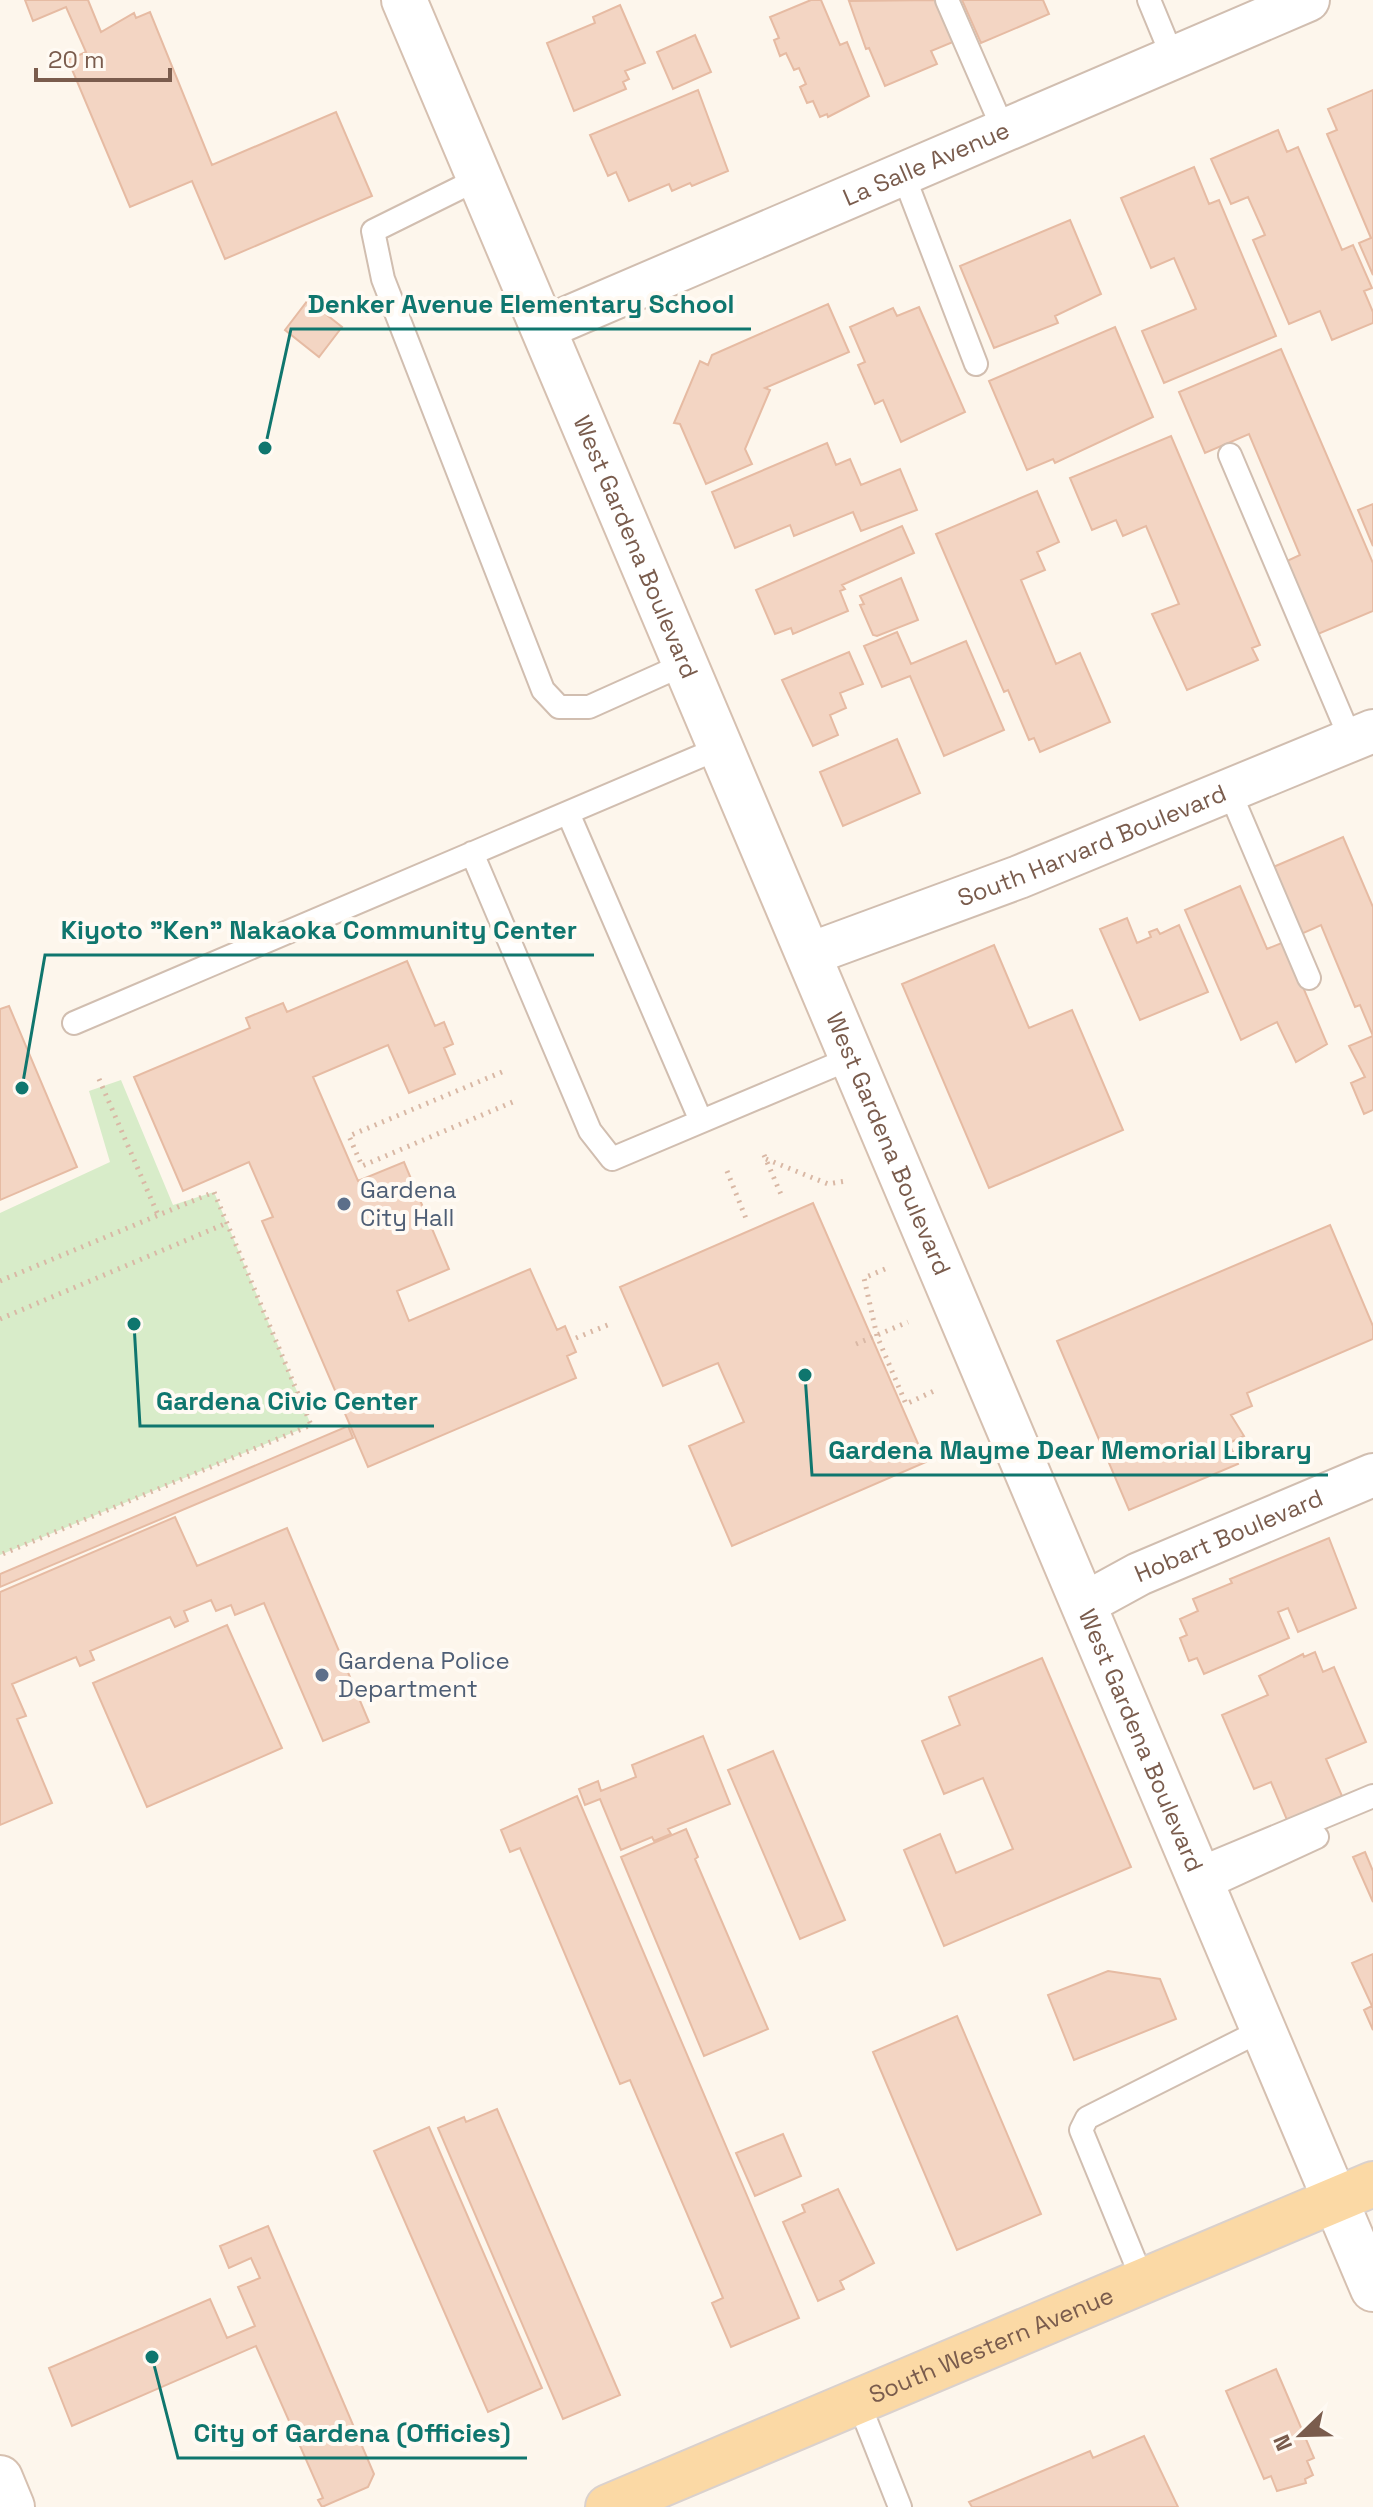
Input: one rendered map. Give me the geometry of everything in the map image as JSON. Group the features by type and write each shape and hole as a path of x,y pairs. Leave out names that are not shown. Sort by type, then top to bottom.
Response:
{"main road":[{"name":"West Gardena Boulevard","path":"404,0 1264,2029 1354,2192 1373,2289"},
{"name":"South Western Avenue","path":"608,2507 1354,2192"},
{"path":"0,2478 12,2507"}],"street":[{"name":"La Salle Avenue","path":"544,328 1173,58 1254,10 1308,0"},
{"name":"South Harvard Boulevard","path":"810,954 1019,877 1362,736"},
{"name":"Hobart Boulevard","path":"1086,1603 1139,1574 1373,1475"}],"lane":[{"path":"947,0 1004,131"},
{"path":"1149,0 1173,58"},
{"path":"903,174 976,364"},
{"path":"480,178 373,231 383,279 543,690 559,707 589,707 687,663"},
{"path":"1230,455 1362,736"},
{"path":"74,1023 722,747"},
{"path":"1229,790 1309,978"},
{"path":"568,813 701,1121"},
{"path":"472,853 590,1131 612,1159 854,1057"},
{"path":"1202,1879 1373,1796"},
{"path":"1202,1879 1373,1811"},
{"path":"1143,2281 1081,2130 1087,2118 1264,2029"},
{"path":"858,2401 900,2507"}],"path":[{"path":"502,1072 349,1136 362,1166 515,1101"},
{"path":"99,1079 158,1215"},
{"path":"783,1199 765,1157 828,1184 846,1181"},
{"path":"727,1171 747,1221"},
{"path":"0,1281 214,1192 311,1425 0,1555"},
{"path":"0,1319 227,1223"},
{"path":"885,1269 864,1278 877,1336 906,1404 936,1390"},
{"path":"856,1344 908,1322"},
{"path":"576,1338 610,1324"}],"green space":[{"path":"121,1080 173,1205 214,1192 311,1425 0,1555 0,1213 110,1162 89,1091"}],"building":[{"path":"25,0 88,0 101,32 134,13 136,18 150,12 212,165 336,112 372,196 225,259 192,181 130,207 68,60 86,52 66,7 33,21"},
{"path":"811,0 821,0 840,45 847,42 869,96 828,117 827,114 820,117 813,101 807,103 800,87 806,84 799,68 794,70 786,53 780,56 774,40 779,38 770,17"},
{"path":"935,0 953,42 931,51 937,64 885,86 869,48 866,49 849,1"},
{"path":"962,0 1043,0 1049,14 981,43"},
{"path":"620,5 645,63 625,71 629,79 623,82 626,89 574,111 547,43 595,23 593,17"},
{"path":"695,35 711,72 673,89 657,52"},
{"path":"698,90 728,171 672,191 669,184 629,201 616,172 608,176 590,135"},
{"path":"1373,90 1373,275 1359,243 1371,238 1327,134 1337,130 1328,109"},
{"path":"1278,130 1287,152 1298,147 1342,250 1353,245 1372,288 1364,291 1373,312 1373,323 1332,340 1320,311 1289,324 1253,240 1265,235 1248,197 1231,204 1211,159"},
{"path":"1194,167 1209,204 1219,200 1276,336 1164,383 1142,331 1196,309 1174,258 1151,268 1121,198"},
{"path":"1070,220 1101,294 1055,316 1058,323 994,348 960,266"},
{"path":"308,300 342,327 319,357 285,330"},
{"path":"828,304 849,352 765,388 770,390 745,449 752,464 706,484 680,424 674,423 700,361 708,365 712,355"},
{"path":"919,307 965,412 901,442 883,400 875,404 858,365 865,362 850,327 893,308 897,316"},
{"path":"1115,327 1153,417 1055,463 1053,459 1027,470 989,381"},
{"path":"1281,349 1373,563 1373,611 1318,634 1287,561 1300,555 1249,434 1205,453 1179,392"},
{"path":"1171,436 1260,645 1252,648 1258,660 1187,690 1152,614 1179,604 1146,526 1123,536 1116,520 1092,530 1070,478"},
{"path":"827,443 836,465 850,459 861,485 900,469 917,510 861,531 853,512 794,536 790,525 735,548 712,492"},
{"path":"1037,491 1059,542 1037,552 1045,570 1021,580 1056,664 1080,653 1110,722 1040,752 1034,738 1029,740 1008,690 1004,692 936,534"},
{"path":"1373,504 1373,546 1358,510"},
{"path":"902,526 914,553 842,585 845,589 840,591 848,611 793,634 791,628 775,634 756,590"},
{"path":"901,578 918,620 873,635 860,605 864,604 860,596"},
{"path":"897,632 911,664 966,641 1004,730 944,756 910,676 882,687 864,646"},
{"path":"849,652 863,684 840,693 846,708 830,715 838,735 813,746 782,680"},
{"path":"897,739 920,793 843,826 820,772"},
{"path":"1343,837 1373,907 1373,1036 1360,1005 1355,1007 1321,925 1299,935 1271,868"},
{"path":"1240,886 1267,949 1284,942 1327,1044 1296,1062 1277,1022 1241,1040 1185,910"},
{"path":"1127,918 1137,943 1151,937 1149,932 1157,929 1160,934 1179,925 1208,992 1140,1020 1100,929"},
{"path":"994,945 1029,1028 1072,1010 1123,1130 989,1188 902,984"},
{"name":"Gardena City Hall","path":"407,961 435,1026 444,1022 453,1044 444,1048 455,1074 409,1093 388,1045 313,1077 358,1181 404,1162 449,1269 397,1291 409,1321 530,1269 557,1330 565,1326 576,1352 567,1356 576,1378 368,1467 262,1221 273,1217 249,1162 183,1191 134,1077 250,1028 246,1018 283,1003 287,1012"},
{"path":"9,1006 77,1167 0,1200 0,1009"},
{"path":"1373,1036 1373,1110 1364,1114 1351,1083 1365,1077 1349,1046"},
{"path":"813,1203 926,1462 732,1546 689,1446 744,1422 718,1363 663,1386 620,1287"},
{"path":"1330,1225 1373,1326 1373,1339 1247,1393 1252,1406 1231,1415 1244,1436 1229,1443 1238,1464 1129,1510 1057,1341"},
{"path":"348,1426 353,1438 0,1587 0,1574"},
{"name":"Gardena Police Department","path":"175,1517 197,1566 287,1528 369,1722 323,1741 264,1603 235,1615 231,1605 216,1611 211,1600 184,1611 188,1621 175,1627 170,1617 90,1651 94,1660 80,1666 76,1657 12,1684 26,1716 17,1719 52,1803 0,1825 0,1592"},
{"path":"1329,1538 1356,1608 1298,1632 1288,1608 1278,1612 1289,1638 1204,1674 1197,1658 1189,1661 1180,1638 1187,1635 1180,1619 1198,1611 1193,1599 1232,1583 1230,1579"},
{"path":"227,1625 282,1748 147,1807 93,1683"},
{"path":"1315,1652 1323,1672 1334,1667 1366,1742 1326,1759 1342,1796 1287,1820 1271,1782 1254,1789 1222,1715 1268,1695 1259,1676 1303,1654 1304,1657"},
{"path":"1042,1658 1131,1867 944,1946 904,1850 940,1834 956,1873 1013,1849 983,1778 944,1794 922,1741 960,1725 949,1697"},
{"path":"703,1736 730,1804 668,1829 671,1834 654,1841 652,1837 621,1850 600,1799 585,1805 579,1789 598,1781 601,1791 636,1777 632,1765"},
{"path":"773,1751 845,1920 800,1939 728,1770"},
{"path":"577,1796 799,2318 731,2347 712,2303 723,2298 630,2080 620,2084 520,1848 510,1852 501,1830"},
{"path":"686,1829 698,1857 695,1859 768,2029 704,2056 621,1857"},
{"path":"1365,1852 1373,1871 1373,1902 1353,1857"},
{"path":"1373,1954 1373,2030 1364,2010 1372,2006 1352,1963"},
{"path":"1108,1971 1160,1979 1176,2019 1074,2060 1048,1995"},
{"path":"957,2016 1041,2214 957,2250 873,2052"},
{"path":"497,2109 620,2395 563,2419 438,2128 464,2117 466,2122"},
{"path":"429,2127 542,2388 488,2412 374,2151"},
{"path":"783,2134 801,2176 755,2196 736,2153"},
{"path":"838,2189 874,2263 840,2281 844,2289 818,2301 783,2222 805,2212 802,2205"},
{"path":"268,2226 374,2474 368,2487 322,2507 318,2500 323,2498 256,2346 72,2426 49,2368 210,2299 227,2338 255,2326 238,2287 260,2278 251,2258 229,2268 220,2246"},
{"path":"1276,2369 1314,2458 1307,2461 1313,2475 1305,2479 1306,2483 1277,2491 1271,2476 1264,2479 1226,2391"},
{"path":"1144,2436 1178,2507 972,2507 969,2502 1090,2451 1093,2458"}],"place":[{"name":"Denker Avenue Elementary School","path":"265,448"},
{"name":"Kiyoto \"Ken\" Nakaoka Community Center","path":"22,1088"},
{"name":"Gardena City Hall","path":"344,1204"},
{"name":"Gardena Civic Center","path":"134,1324"},
{"name":"Gardena Mayme Dear Memorial Library","path":"805,1375"},
{"name":"Gardena Police Department","path":"322,1675"},
{"name":"City of Gardena (Officies)","path":"152,2357"}]}
